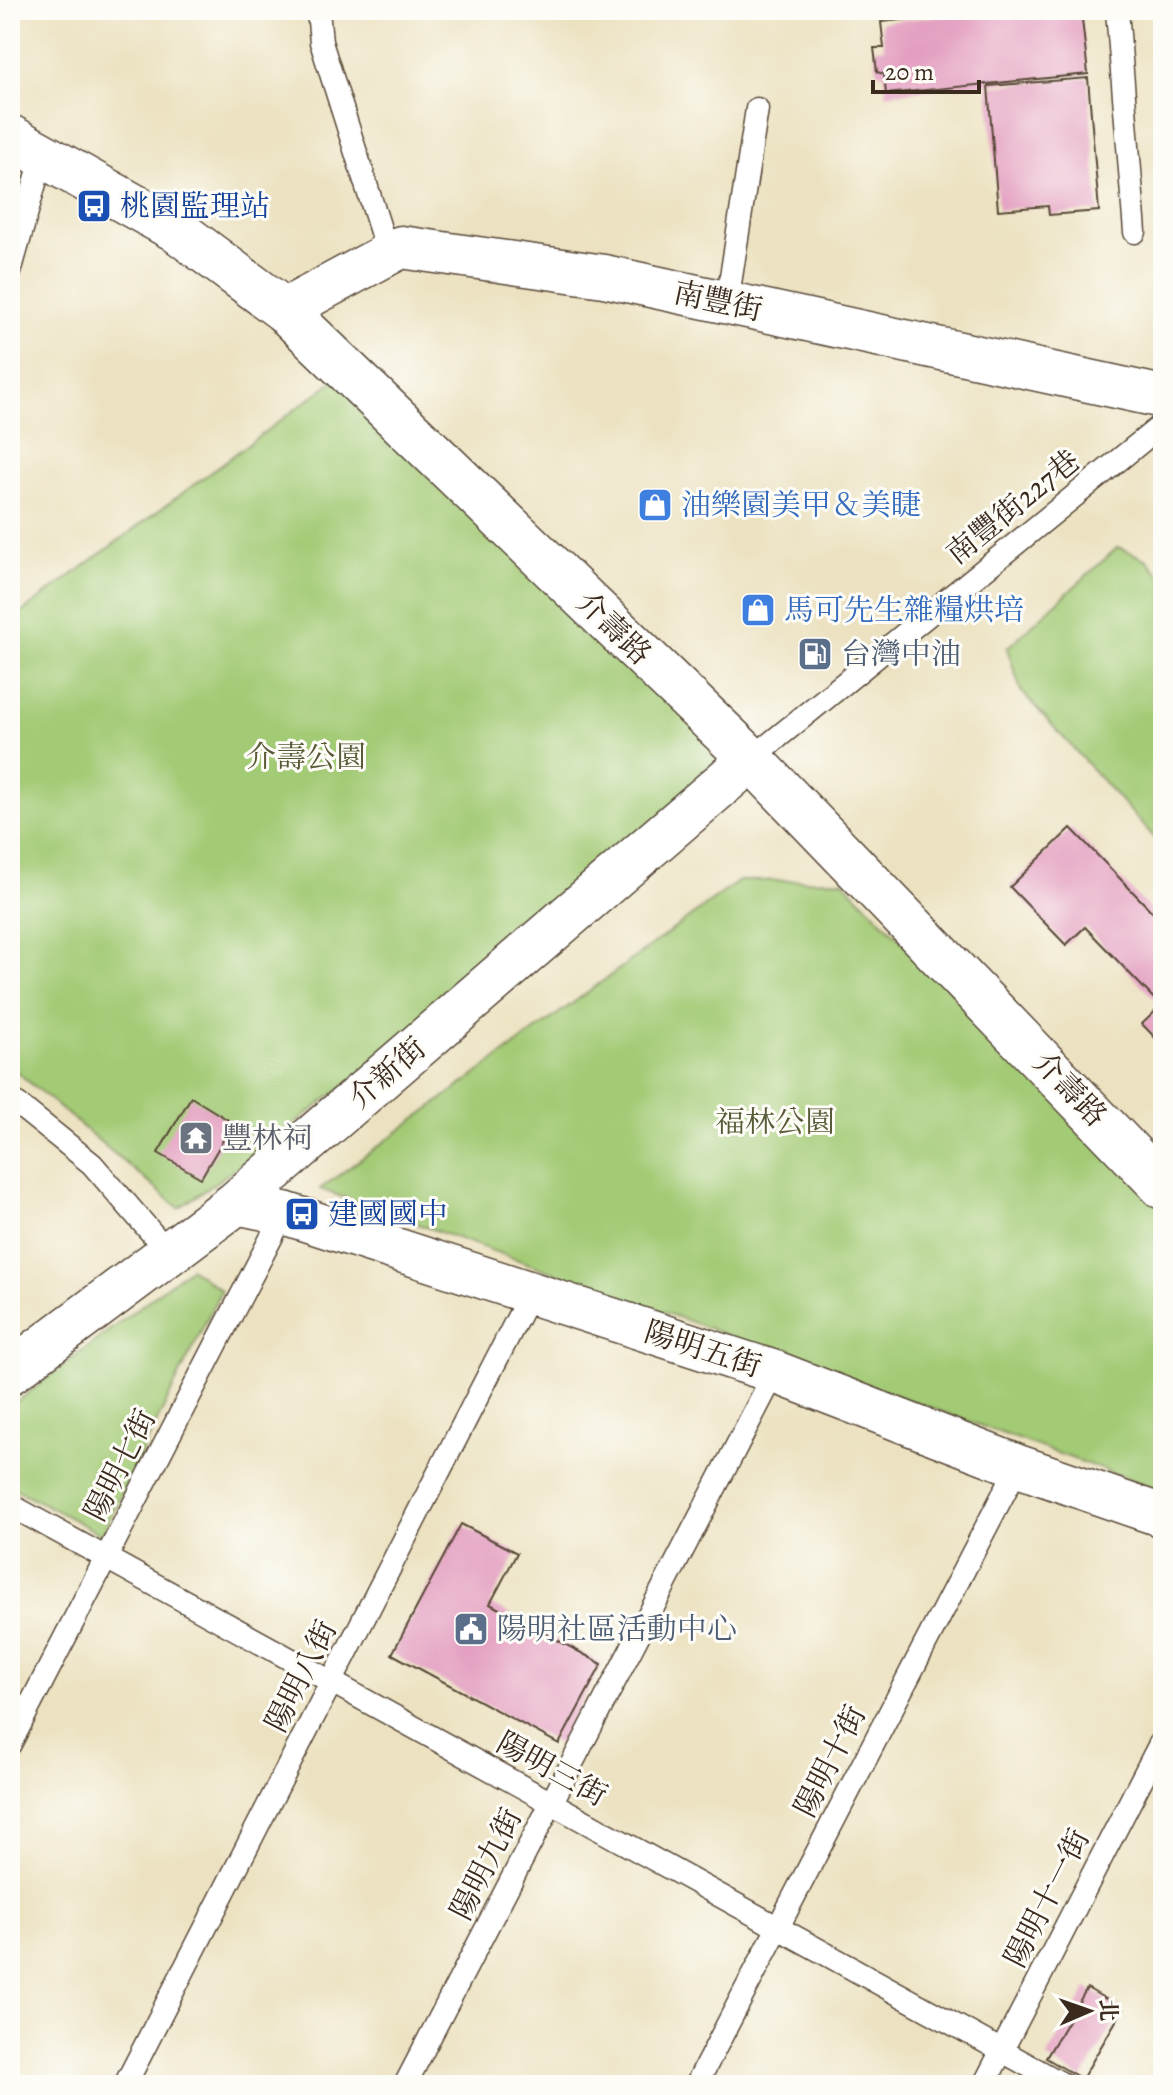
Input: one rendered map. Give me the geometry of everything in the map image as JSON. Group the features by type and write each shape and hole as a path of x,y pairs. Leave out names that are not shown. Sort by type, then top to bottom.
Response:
{"main road":[{"name":"介壽路","path":"27,146 175,229 284,310 751,759 1163,1187"},
{"name":"介新街","path":"10,1372 236,1203 751,759"}],"street":[{"name":"南豐街","path":"284,310 401,247 604,276 1163,397"},
{"name":"陽明五街","path":"236,1203 284,1213 775,1372 1018,1466 1163,1516"}],"lane":[{"path":"318,10 321,42 388,254"},
{"path":"1117,10 1135,232"},
{"path":"727,303 757,109"},
{"path":"10,272 27,146"},
{"name":"南豐街227巷","path":"751,759 1163,424"},
{"path":"10,1098 92,1164 156,1238 164,1256"},
{"name":"陽明七街","path":"10,1744 284,1213"},
{"name":"陽明八街","path":"125,2085 530,1294"},
{"name":"陽明九街","path":"405,2085 775,1372"},
{"name":"陽明十街","path":"696,2085 1018,1466"},
{"name":"陽明三街","path":"10,1505 1064,2085"},
{"name":"陽明十一街","path":"984,2085 1163,1738"}],"green space":[{"name":"介壽公園","path":"335,380 747,777 246,1161 179,1208 10,1066 10,621"},
{"path":"1118,547 1146,559 1163,578 1163,847 1021,691 1007,648"},
{"name":"福林公園","path":"842,880 1163,1206 1163,1491 320,1189 739,881"},
{"path":"190,1268 221,1290 102,1535 10,1486 10,1407"}],"building":[{"path":"1001,10 1081,10 1088,74 886,94 884,74 877,72 874,48 884,48 881,22"},
{"path":"1088,78 1099,211 1049,215 1048,206 998,210 988,86"},
{"path":"1071,828 1163,923 1163,1046 1142,1024 1161,1006 1085,927 1066,945 1010,887"},
{"name":"豐林祠","path":"191,1097 233,1123 201,1178 158,1153"},
{"name":"陽明社區活動中心","path":"461,1524 517,1553 490,1604 602,1664 559,1744 392,1654"},
{"path":"1087,1988 1123,2009 1082,2079 1046,2058"}],"place":[{"name":"桃園監理站","path":"94,206"},
{"name":"油樂園美甲＆美睫","path":"655,505"},
{"name":"馬可先生雜糧烘培","path":"758,610"},
{"name":"台灣中油","path":"815,654"},
{"name":"豐林祠","path":"196,1138"},
{"name":"建國國中","path":"302,1214"},
{"name":"陽明社區活動中心","path":"471,1629"}]}
